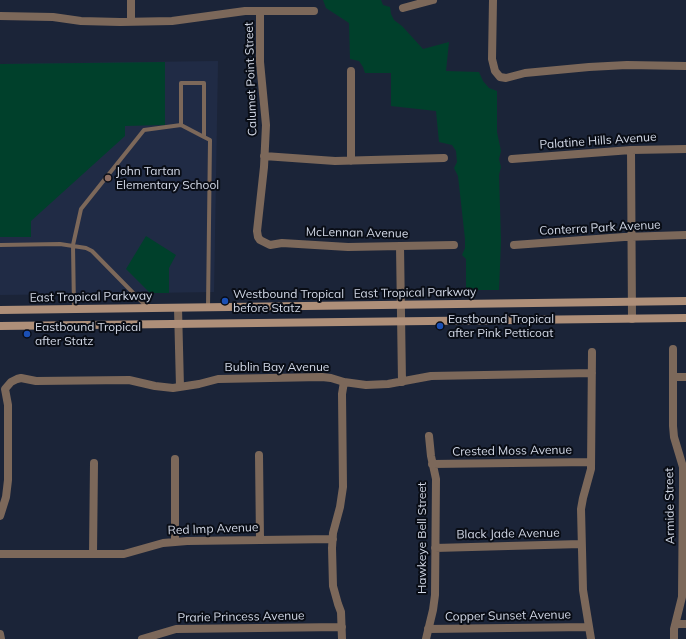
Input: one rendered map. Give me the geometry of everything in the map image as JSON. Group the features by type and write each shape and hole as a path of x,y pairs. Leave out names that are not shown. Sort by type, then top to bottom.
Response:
{"main road":[{"name":"East Tropical Parkway","path":"0,326 179,324 632,302 686,301"},
{"name":"East Tropical Parkway","path":"0,310 208,307 632,319 686,318"}],"street":[{"path":"131,0 131,21"},
{"path":"404,8 433,0"},
{"path":"493,0 492,59 495,71 498,75 506,78 533,72 627,65 686,66"},
{"path":"0,16 131,21 172,20 228,13 260,11 314,10"},
{"name":"Calumet Point Street","path":"260,11 260,62 266,125 257,231 260,240"},
{"path":"351,71 351,161"},
{"name":"Palatine Hills Avenue","path":"512,159 631,150 686,149"},
{"path":"631,150 632,319"},
{"path":"264,156 351,161 444,158"},
{"name":"Conterra Park Avenue","path":"514,245 686,235"},
{"name":"McLennan Avenue","path":"260,240 270,245 282,243 348,247 454,245"},
{"path":"400,246 402,382"},
{"path":"178,308 180,387"},
{"name":"Armide Street","path":"673,349 674,432 683,467 682,597 674,639"},
{"path":"591,639 583,590 581,510 592,462 592,352"},
{"name":"Bublin Bay Avenue","path":"0,516 7,490 8,405 5,389 11,382 21,378 36,381 129,380 164,388 199,384 218,379 322,377 366,385 388,384 431,376 592,374"},
{"path":"673,377 686,377"},
{"path":"342,639 341,612 333,586 333,539 343,487 342,394 344,382"},
{"name":"Hawkeye Bell Street","path":"426,639 435,596 436,480 432,464 429,436"},
{"path":"259,455 260,540"},
{"path":"175,459 175,542"},
{"name":"Crested Moss Avenue","path":"432,464 592,462"},
{"path":"93,554 94,463"},
{"name":"Red Imp Avenue","path":"0,554 124,554 163,543 175,542 333,539"},
{"name":"Black Jade Avenue","path":"435,548 581,544"},
{"path":"676,624 686,624"},
{"name":"Prarie Princess Avenue","path":"142,639 176,629 342,627"},
{"name":"Copper Sunset Avenue","path":"428,629 589,627"},
{"path":"0,634 1,639"}],"lane":[{"path":"180,125 181,83 204,83 204,137"},
{"path":"74,309 73,245 81,209 144,130 180,125 210,140 208,307"},
{"path":"0,245 73,245 86,248 92,251 148,308"}],"shaded area":[{"name":"John Tartan Elementary School","path":"218,61 214,292 0,295 0,64"}],"green space":[{"path":"323,0 381,0 383,5 390,7 394,20 402,26 423,49 449,42 446,71 479,72 483,81 489,88 497,91 497,132 501,151 499,159 501,167 499,175 501,241 499,290 466,290 466,259 462,255 465,248 465,239 458,176 454,168 457,162 456,151 452,145 439,142 436,111 391,106 391,73 365,73 359,61 350,59 349,23 326,8"},
{"path":"165,62 165,125 125,126 125,136 31,221 31,237 0,237 0,64"},
{"path":"146,236 176,255 169,268 169,293 150,293 126,269"}],"place":[{"name":"John Tartan Elementary School","path":"108,178"},
{"name":"Westbound Tropical before Statz","path":"225,301"},
{"name":"Eastbound Tropical after Pink Petticoat","path":"440,326"},
{"name":"Eastbound Tropical after Statz","path":"27,334"}]}
